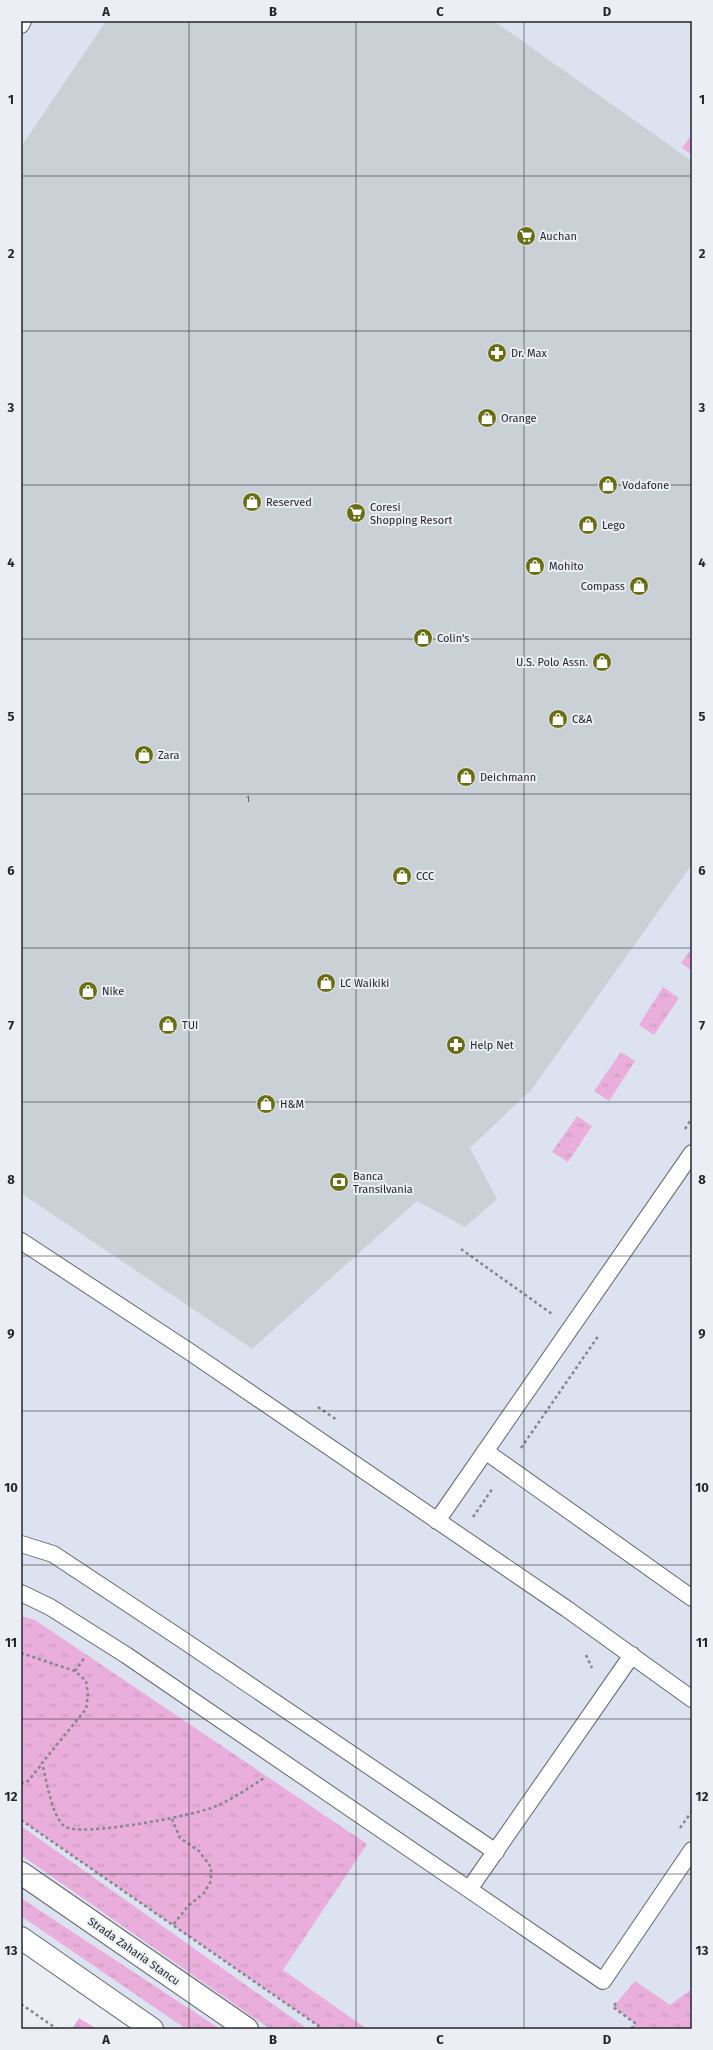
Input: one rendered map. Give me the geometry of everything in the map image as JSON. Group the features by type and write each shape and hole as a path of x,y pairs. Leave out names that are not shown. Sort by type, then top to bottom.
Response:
{"main road":[{"name":"Strada Zaharia Stancu","path":"21,1873 247,2029"},
{"path":"21,1938 152,2029"}],"lane":[{"path":"437,1521 692,1153"},
{"path":"21,1240 190,1352 567,1609 692,1699"},
{"path":"485,1451 692,1598"},
{"path":"21,1544 53,1554 496,1852"},
{"path":"21,1593 50,1607 126,1655 470,1888 604,1981 692,1850"},
{"path":"470,1888 496,1852 585,1719 632,1655"}],"path":[{"path":"461,1249 552,1314 548,1320"},
{"path":"460,1536 603,1328"},
{"path":"312,1403 343,1424"},
{"path":"21,1653 75,1671 86,1681 88,1694 86,1709 28,1781 21,1784"},
{"path":"75,1671 87,1655"},
{"path":"42,1763 56,1815 65,1827 86,1831 172,1819 211,1808 240,1793 267,1776"},
{"path":"172,1819 180,1838 199,1851 211,1867 211,1881 204,1893 188,1906 173,1925"},
{"path":"21,1820 323,2029"},
{"path":"604,1981 624,1994 613,2007 635,2023 631,2029"},
{"path":"21,2004 57,2029"}],"shaded area":[{"path":"21,21 692,21 692,2029 162,2029 21,1932"}],"green space":[{"path":"692,134 692,155 682,148"},
{"path":"692,948 692,971 681,963"},
{"path":"663,987 679,998 654,1035 639,1025"},
{"path":"621,1052 635,1061 609,1101 594,1091"},
{"path":"577,1116 592,1126 568,1162 552,1152"},
{"path":"21,1616 35,1620 367,1844 283,1970 367,2029 323,2029 21,1820"},
{"path":"21,1826 308,2029 270,2029 21,1855"},
{"path":"21,1898 220,2029 186,2029 21,1916"},
{"path":"635,1981 670,2005 692,1989 692,2029 631,2029 635,2023 613,2007"},
{"path":"79,2018 97,2029 72,2029"}],"building":[{"name":"Coresi Shopping Resort","path":"106,21 494,21 692,161 692,864 532,1089 470,1148 497,1199 465,1227 417,1201 252,1349 21,1193 21,147"}],"place":[{"name":"Auchan","path":"526,236"},
{"name":"Dr. Max","path":"497,353"},
{"name":"Orange","path":"487,418"},
{"name":"Vodafone","path":"608,485"},
{"name":"Reserved","path":"252,502"},
{"name":"Coresi Shopping Resort","path":"356,513"},
{"name":"Lego","path":"588,525"},
{"name":"Mohito","path":"535,566"},
{"name":"Compass","path":"639,586"},
{"name":"Colin's","path":"423,638"},
{"name":"U.S. Polo Assn.","path":"602,662"},
{"name":"C&A","path":"558,719"},
{"name":"Zara","path":"144,755"},
{"name":"Deichmann","path":"466,777"},
{"name":"CCC","path":"402,876"},
{"name":"LC Waikiki","path":"326,983"},
{"name":"Nike","path":"88,991"},
{"name":"TUI","path":"168,1025"},
{"name":"Help Net","path":"456,1045"},
{"name":"H&M","path":"266,1104"},
{"name":"Banca Transilvania","path":"339,1182"}]}
